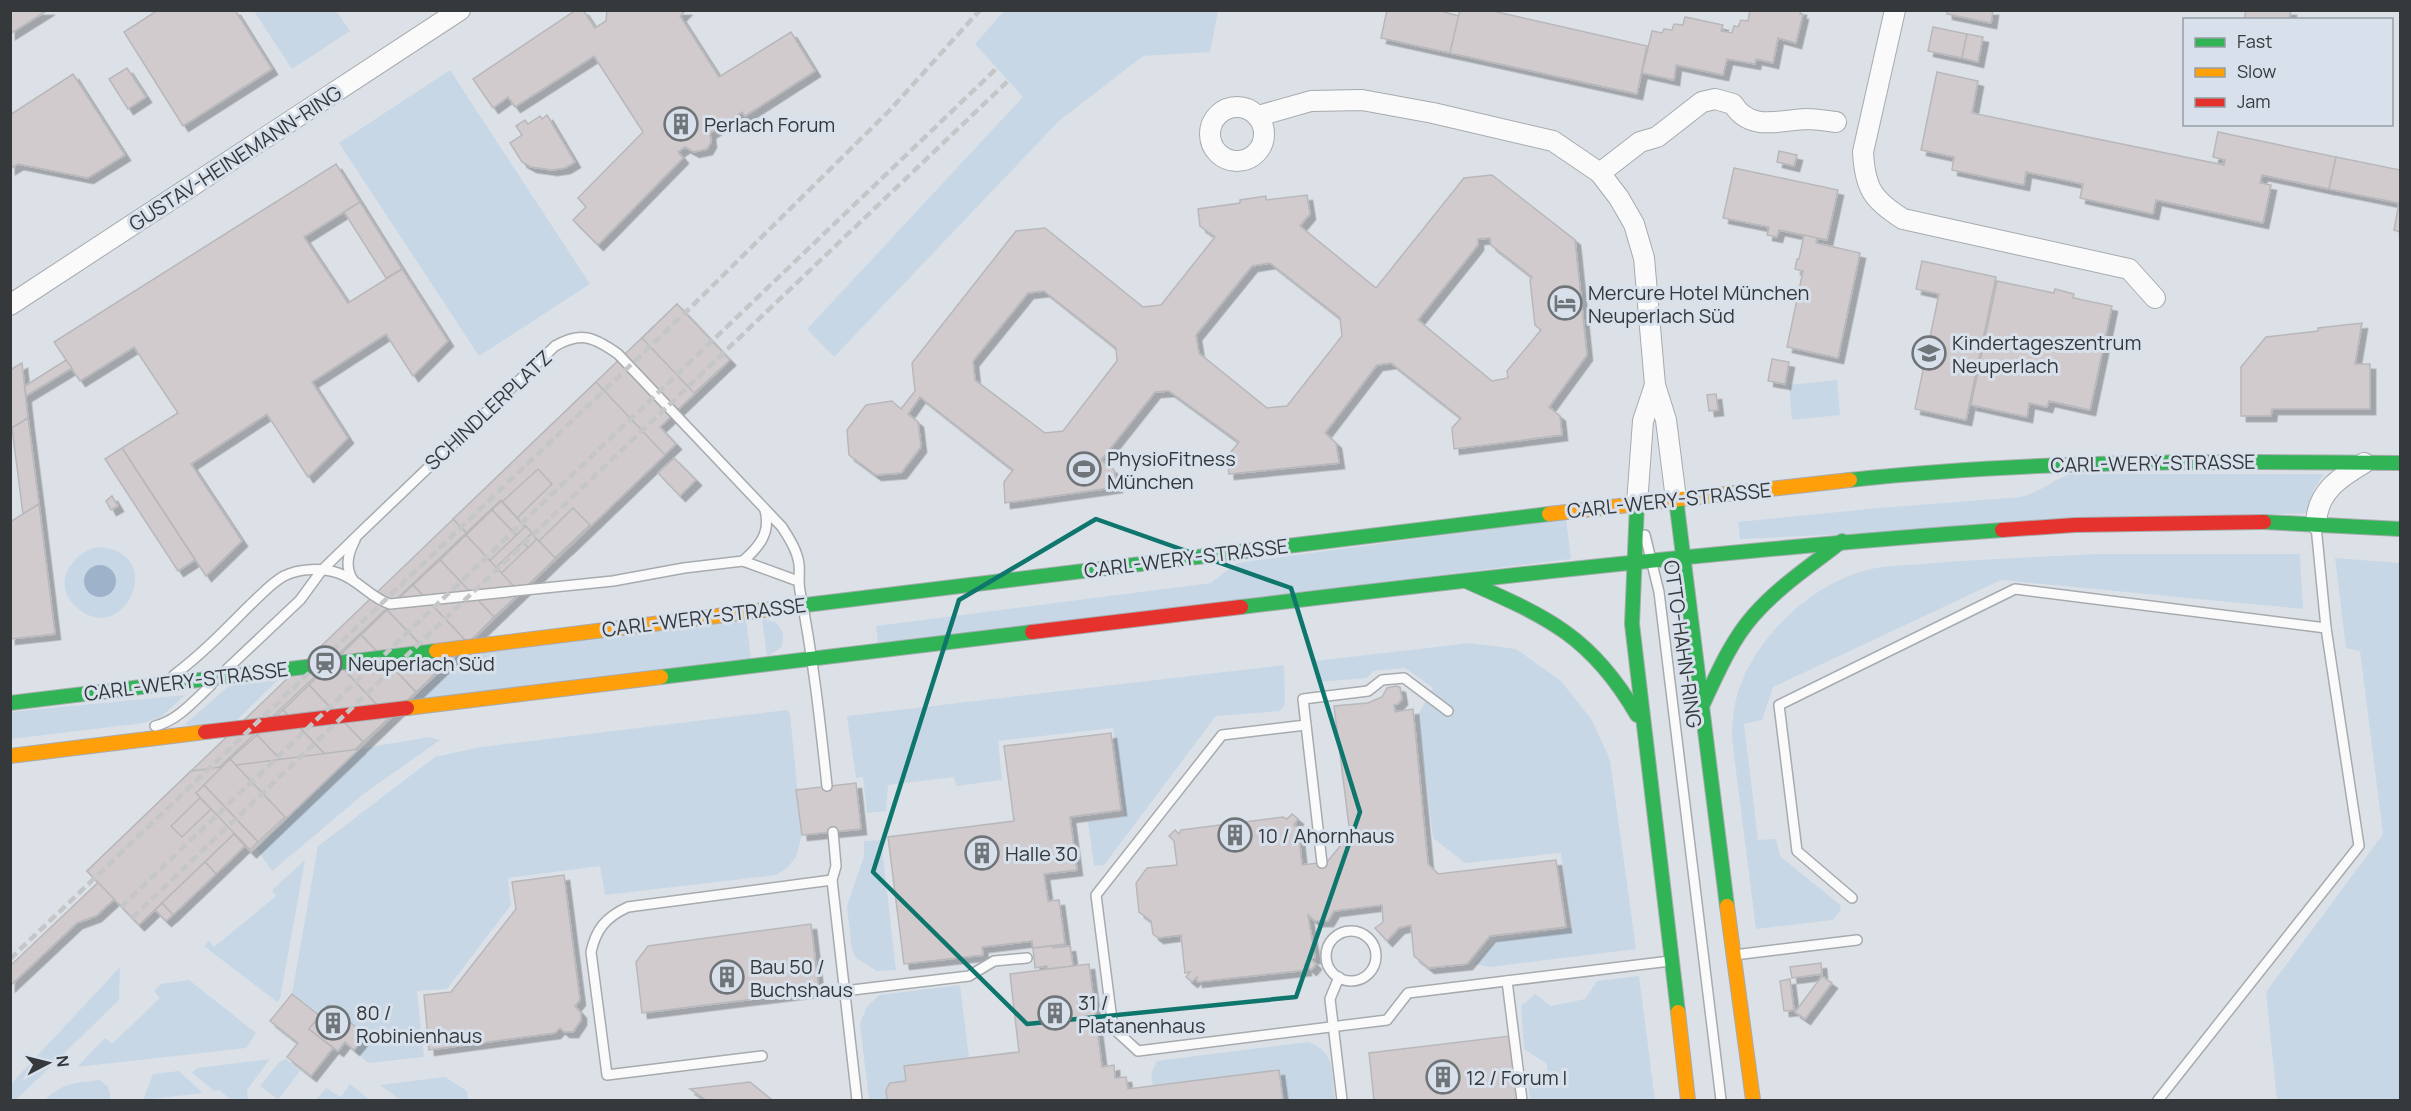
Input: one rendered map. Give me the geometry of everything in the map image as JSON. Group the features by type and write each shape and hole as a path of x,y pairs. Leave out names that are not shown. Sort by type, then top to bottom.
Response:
{"main road":[{"name":"CARL-WERY-STRASSE","path":"10,703 802,605 1859,479 2032,466 2177,461 2400,463"},
{"name":"OTTO-HAHN-RING","path":"1677,499 1732,955 1753,1101"},
{"name":"OTTO-HAHN-RING","path":"1637,504 1632,624 1688,1101"},
{"path":"10,756 1464,580 1842,541 2075,525 2196,522 2316,524 2400,529"},
{"path":"1703,704 1735,643 1753,616 1784,586 1842,541"},
{"path":"1464,580 1533,611 1569,632 1589,647 1624,688 1646,732"}],"street":[{"name":"GUSTAV-HEINEMANN-RING","path":"10,305 460,10"},
{"path":"1895,10 1863,152 1864,173 1871,191 1882,206 1903,219 2129,269 2155,298"},
{"path":"1600,173 1640,142 1657,137 1702,102 1715,99 1733,104 1747,119 1780,123 1807,119 1836,122"},
{"path":"1258,116 1311,101 1362,100 1423,111 1553,141 1600,173 1619,198 1639,237 1644,258 1655,385 1666,420 1677,499"},
{"path":"1637,504 1643,421 1655,385"},
{"path":"2316,524 2316,512 2330,485 2366,461"}],"lane":[{"name":"SCHINDLERPLATZ","path":"121,742 129,734 165,724 192,703 300,600 322,570 555,346 567,339 579,336 603,343 618,354 764,507 782,527 796,551 800,566 798,581 813,658 827,786"},
{"name":"OTTO-HAHN-RING","path":"1637,504 1659,592 1721,1101"},
{"path":"743,561 764,538 767,517 764,507"},
{"path":"2158,1101 2359,846 2326,628 2316,524"},
{"path":"353,580 349,574 348,562 353,543 360,533"},
{"path":"154,685 175,675 190,663 283,576 300,571 322,570 339,573 353,580 378,600 390,604 613,582 684,568 743,561 798,581"},
{"path":"1852,898 1797,851 1779,705 2015,589 2326,628"},
{"path":"1322,863 1303,699 1368,691 1382,680 1404,678 1448,711"},
{"path":"1306,725 1222,735 1096,895 1113,1028 1137,1051 1387,1020 1408,993 1673,960"},
{"path":"833,832 836,866 831,880 857,1101"},
{"path":"762,1056 608,1075 591,952 594,938 601,925 612,914 628,907 831,880"},
{"path":"1345,932 1362,933 1368,938 1376,952 1373,967 1362,978 1354,980 1339,977 1332,971 1327,956 1332,940 1345,932"},
{"path":"1732,955 1857,940"},
{"path":"844,990 969,976 994,961 1027,958"},
{"path":"1339,977 1330,999 1342,1101"},
{"path":"1507,981 1522,1101"}],"highlighted area":[{"path":"1096,519 1291,588 1360,812 1296,997 1027,1024 873,872 959,600"}],"shaded area":[{"path":"254,11 336,11 350,31 292,69"},
{"path":"1004,11 1218,11 1210,52 1143,56 1059,121 834,357 807,329 1023,97 975,44"},
{"path":"450,70 590,284 479,356 339,143"},
{"path":"1837,380 1840,415 1792,420 1789,385"},
{"path":"2071,474 2324,474 2314,489 2306,513 1740,539 1738,522 2021,497"},
{"path":"1566,519 1571,559 878,644 876,626 1211,583 1237,563"},
{"path":"97,547 119,552 132,564 135,579 132,595 123,608 109,617 93,617 75,606 65,588 68,570 79,556","holes":["97,565 111,568 97,597 90,593 84,580"]},
{"path":"2098,554 2300,554 2303,609 2001,580 1773,687 1762,720 1744,724 1758,840 1776,839 1780,856 1840,905 1841,910 1833,920 1756,929 1732,724 1735,702 1742,681 1751,662 1777,628 1809,598 1828,586 1874,568"},
{"path":"2335,558 2400,563 2400,1100 2277,1100 2266,992 2383,834 2360,651 2346,648"},
{"path":"100,565 111,570 116,581 111,592 100,597 89,592 84,581 89,570"},
{"path":"762,619 776,622 783,633 782,647 767,657"},
{"path":"746,620 751,659 411,700 458,655"},
{"path":"1470,643 1516,649 1561,681 1592,720 1610,760 1636,949 1490,967 1474,964 1495,941 1572,928 1561,853 1465,863 1433,838 1418,715 1433,688 1405,668 1373,671 1367,678 1317,682 1315,661"},
{"path":"1284,665 1285,704 1280,711 1216,716 1104,865 1094,866 1088,822 1125,817 1113,728 998,741 1002,780 956,786 954,777 888,785 886,811 867,813 863,777 856,778 847,716"},
{"path":"278,680 233,724 184,725 229,686"},
{"path":"185,695 161,717 144,723 11,739 10,712"},
{"path":"787,710 790,714 802,835 796,857 788,867 776,875 605,895 600,866 508,878 511,905 447,989 417,991 424,1057 368,1063 354,1050 366,1035 329,1005 320,1016 292,994 318,846 435,757 480,747"},
{"path":"429,737 440,740 365,793 272,871 256,848 359,749"},
{"path":"881,840 896,970 877,971 856,958 852,950 847,906 864,856 864,841"},
{"path":"305,860 280,999 277,1002 204,946 209,941 214,947 276,896 272,890"},
{"path":"120,967 119,1000 16,1100 11,1100 11,1084"},
{"path":"1639,976 1655,1100 1530,1100 1528,1079 1548,1088 1547,1064 1524,1049 1521,1006 1535,994 1551,1006 1585,999 1597,981"},
{"path":"189,980 256,1033 246,1048 77,1067 105,1038 112,1044 160,998 154,991 161,984"},
{"path":"960,985 969,1057 904,1066 906,1081 890,1083 886,1090 888,1100 869,1100 860,1024 866,1008 879,995"},
{"path":"1308,1042 1324,1051 1328,1058 1331,1065 1335,1100 1283,1100 1279,1070 1153,1086 1151,1074 1157,1061"},
{"path":"270,1059 247,1090 248,1100 231,1100 219,1090 214,1091 192,1073 197,1068"},
{"path":"286,1059 300,1071 278,1100 260,1086 279,1062"},
{"path":"179,1071 203,1093 143,1100 153,1074"},
{"path":"445,1077 467,1091 468,1100 400,1100 380,1085"},
{"path":"100,1080 108,1087 111,1100 45,1100 64,1087"},
{"path":"350,1084 370,1100 316,1100 326,1088 341,1097"}],"building":[{"path":"10,10 48,10 10,34"},
{"path":"158,10 235,10 272,69 183,126 124,32"},
{"name":"Perlach Forum","path":"576,10 583,10 595,28 606,21 607,10 686,10 680,16 719,77 791,32 815,71 745,116 742,112 710,133 711,142 707,149 694,152 685,147 678,152 683,158 598,245 573,220 586,207 578,198 643,132 594,56 515,107 508,97 493,108 473,79"},
{"path":"1387,10 1437,10 1459,16 1450,53 1381,38"},
{"path":"1460,10 1488,10 1647,46 1637,94 1450,53"},
{"path":"1750,10 1801,10 1800,14 1803,14 1796,43 1778,38 1773,63 1756,59 1755,64 1727,59 1723,75 1676,65 1674,80 1642,73 1652,31 1662,33 1664,29 1672,30 1674,24 1683,25 1685,17 1723,25 1721,31 1732,33 1734,26 1738,27 1741,20 1748,21"},
{"path":"1947,10 1993,10 1991,23 1947,14"},
{"path":"2246,10 2291,10 2289,18 2244,18"},
{"path":"1933,27 1967,34 1962,58 1928,51"},
{"path":"1967,34 1983,37 1978,62 1962,58"},
{"path":"127,68 146,97 128,109 109,79"},
{"path":"1937,72 1978,81 1972,113 2224,165 2225,160 2213,157 2218,132 2336,157 2329,189 2262,175 2260,183 2271,185 2263,223 2156,200 2153,214 2080,198 2083,184 2026,172 2024,185 1952,170 1954,157 1921,150"},
{"path":"73,74 125,155 88,178 18,164 10,169 10,115"},
{"path":"547,115 575,162 565,168 552,170 531,167 522,162 510,143 522,135 516,126 525,120 528,124 540,116 542,119"},
{"path":"1779,151 1797,155 1794,166 1777,162"},
{"path":"2336,157 2400,170 2400,232 2394,230 2399,203 2329,189"},
{"path":"336,164 360,202 304,237 348,303 402,269 448,341 413,376 386,334 312,382 348,438 308,477 267,414 191,464 242,541 206,576 122,448 178,413 134,347 80,381 54,342"},
{"path":"1734,168 1838,190 1827,240 1779,230 1777,237 1767,235 1769,227 1723,218"},
{"path":"1492,175 1575,240 1587,355 1549,407 1560,416 1562,435 1454,449 1452,428 1461,418 1391,363 1377,365 1325,433 1336,443 1339,463 1229,474 1227,457 1239,442 1169,391 1155,392 1101,460 1114,470 1117,487 1005,503 1004,482 1013,470 920,397 908,414 918,422 921,447 901,473 876,475 849,455 847,430 866,405 892,401 901,409 915,391 912,363 1016,231 1045,228 1143,307 1161,305 1215,237 1200,226 1198,209 1240,203 1240,200 1266,196 1266,200 1307,195 1310,214 1300,226 1376,288 1464,178","holes":["1490,238 1491,245 1532,277 1530,280 1535,325 1541,330 1507,371 1508,378 1492,381 1418,320 1478,245 1478,239","1270,263 1340,318 1342,336 1287,406 1267,408 1199,353 1196,335 1252,266","1044,291 1116,348 1117,361 1063,431 1045,433 975,380 973,361 1028,293"]},
{"path":"360,202 402,269 386,278 344,212"},
{"path":"1804,235 1817,238 1816,243 1860,253 1838,358 1787,347 1803,271 1795,269"},
{"path":"1922,261 1996,277 1966,420 1915,409 1939,294 1916,289"},
{"path":"1997,281 2054,293 2055,289 2074,294 2073,298 2112,306 2090,410 2049,401 2047,407 2029,403 2027,417 1971,405"},
{"path":"677,304 730,360 660,427 676,444 251,852 234,834 139,925 87,871"},
{"path":"677,304 730,360 694,393 642,338"},
{"path":"2362,323 2355,364 2370,364 2370,409 2272,409 2271,416 2241,416 2241,367 2266,337"},
{"path":"1772,359 1789,362 1785,384 1768,381"},
{"path":"66,360 72,368 26,396 25,386"},
{"path":"22,363 28,418 10,429 10,370"},
{"path":"596,382 665,455 567,549 486,553 453,519"},
{"path":"1716,394 1718,410 1709,411 1707,395"},
{"path":"28,418 39,504 23,514 12,428"},
{"path":"122,448 195,560 178,571 105,459"},
{"path":"674,458 696,480 680,496 658,473"},
{"path":"538,469 552,484 517,518 502,502"},
{"path":"112,496 118,506 111,510 106,501"},
{"path":"501,500 519,520 213,811 200,798 171,826 182,837 96,916 77,923 10,986 10,966"},
{"path":"501,501 555,559 547,567 492,510"},
{"path":"39,504 55,634 10,639 10,522"},
{"path":"573,508 590,525 555,558 539,541"},
{"path":"492,510 547,567 520,593 466,535"},
{"path":"590,525 251,852 232,831 537,539 555,558"},
{"path":"526,526 532,533 225,825 219,818"},
{"path":"466,535 520,593 494,617 440,560"},
{"path":"440,560 494,617 468,643 413,585"},
{"path":"413,585 468,643 442,667 387,610"},
{"path":"387,610 442,667 416,692 361,635"},
{"path":"361,635 416,692 389,718 335,660"},
{"path":"335,660 389,718 363,742 309,685"},
{"path":"309,685 363,742 337,767 283,710"},
{"name":"10 / Ahornhaus","path":"1400,687 1402,699 1394,705 1395,712 1413,709 1428,864 1438,874 1556,860 1566,927 1490,936 1467,964 1429,968 1414,956 1411,925 1399,928 1387,941 1375,928 1383,922 1382,905 1334,911 1328,921 1315,921 1308,915 1315,958 1310,958 1316,964 1311,970 1305,965 1306,970 1197,982 1197,977 1192,982 1186,977 1190,972 1185,973 1181,935 1158,938 1153,934 1151,921 1139,912 1136,883 1147,868 1177,865 1174,841 1169,836 1175,830 1179,834 1181,830 1283,817 1287,819 1292,814 1298,819 1294,825 1298,827 1302,865 1327,862 1350,834 1334,706 1368,703 1382,697 1387,688"},
{"path":"283,710 337,767 311,792 257,735"},
{"name":"Halle 30","path":"1111,733 1121,810 1070,817 1077,870 1044,874 1048,901 1059,900 1065,944 1033,948 1032,941 982,947 983,955 904,964 888,837 1014,821 1004,746"},
{"path":"257,735 311,792 285,817 230,759"},
{"path":"359,749 251,852 234,834 139,925 87,871 191,771"},
{"path":"230,759 285,817 258,842 204,785"},
{"path":"856,783 861,829 802,835 796,790"},
{"path":"204,785 258,842 250,850 196,793"},
{"path":"200,798 211,809 182,837 171,826"},
{"path":"234,834 245,846 216,874 205,862"},
{"path":"205,862 216,874 173,915 162,903"},
{"path":"564,875 580,1000 575,1006 581,1013 581,1020 573,1032 564,1032 560,1028 555,1033 429,1050 424,995 451,992 516,909 512,882"},
{"path":"162,903 173,915 166,921 155,910"},
{"name":"Bau 50 / Buchshaus","path":"811,924 819,991 642,1013 636,962 648,946"},
{"path":"1053,946 1053,948 1070,946 1073,966 1035,968 1033,948"},
{"path":"1821,963 1822,974 1792,978 1790,967"},
{"name":"31 / Platanenhaus","path":"1089,964 1102,1067 1114,1065 1115,1078 1126,1077 1128,1089 1279,1070 1283,1100 887,1100 886,1090 890,1083 906,1081 904,1066 1019,1052 1010,974"},
{"path":"1822,976 1832,983 1805,1019 1795,1012"},
{"path":"1790,979 1794,1010 1784,1011 1780,981"},
{"path":"292,994 320,1016 309,1029 333,1048 311,1076 287,1057 298,1043 270,1021"},
{"name":"80 / Robinienhaus","path":"328,1005 366,1035 354,1050 345,1042 338,1051 309,1029"},
{"name":"12 / Forum I","path":"1510,1036 1518,1100 1374,1100 1369,1053"},
{"path":"750,1082 772,1100 706,1100 690,1089"}],"railway":[{"path":"10,959 685,313 889,111 980,10"},
{"path":"121,907 996,69"},
{"path":"132,918 1008,81"}],"traffic: fast":[{"path":"1850,480 1919,473 2056,465 2194,462 2400,463"},
{"path":"1676,499 1727,906"},
{"path":"1637,504 1632,624 1678,1012"},
{"path":"781,608 1549,514"},
{"path":"2264,522 2400,529"},
{"path":"1241,607 1621,564 1811,545 2002,530"},
{"path":"1703,704 1731,647 1753,616 1785,585 1842,541"},
{"path":"1468,582 1522,607 1566,632 1603,666 1637,715"},
{"path":"661,677 1032,632"},
{"path":"10,703 436,651"}],"traffic: slow":[{"path":"1549,514 1850,480"},
{"path":"436,651 781,608"},
{"path":"407,708 661,677"},
{"path":"10,756 205,732"},
{"path":"1727,906 1753,1100"},
{"path":"1678,1012 1688,1100"}],"traffic: jam":[{"path":"2002,530 2075,525 2264,522"},
{"path":"1032,632 1241,607"},
{"path":"205,732 407,708"}],"place":[{"name":"Perlach Forum","path":"681,124"},
{"name":"Mercure Hotel München Neuperlach Süd","path":"1565,303"},
{"name":"Kindertageszentrum Neuperlach","path":"1929,353"},
{"name":"PhysioFitness München","path":"1084,469"},
{"name":"Neuperlach Süd","path":"325,663"},
{"name":"10 / Ahornhaus","path":"1235,835"},
{"name":"Halle 30","path":"982,853"},
{"name":"Bau 50 / Buchshaus","path":"727,977"},
{"name":"31 / Platanenhaus","path":"1055,1013"},
{"name":"80 / Robinienhaus","path":"333,1023"},
{"name":"12 / Forum I","path":"1443,1077"}]}
